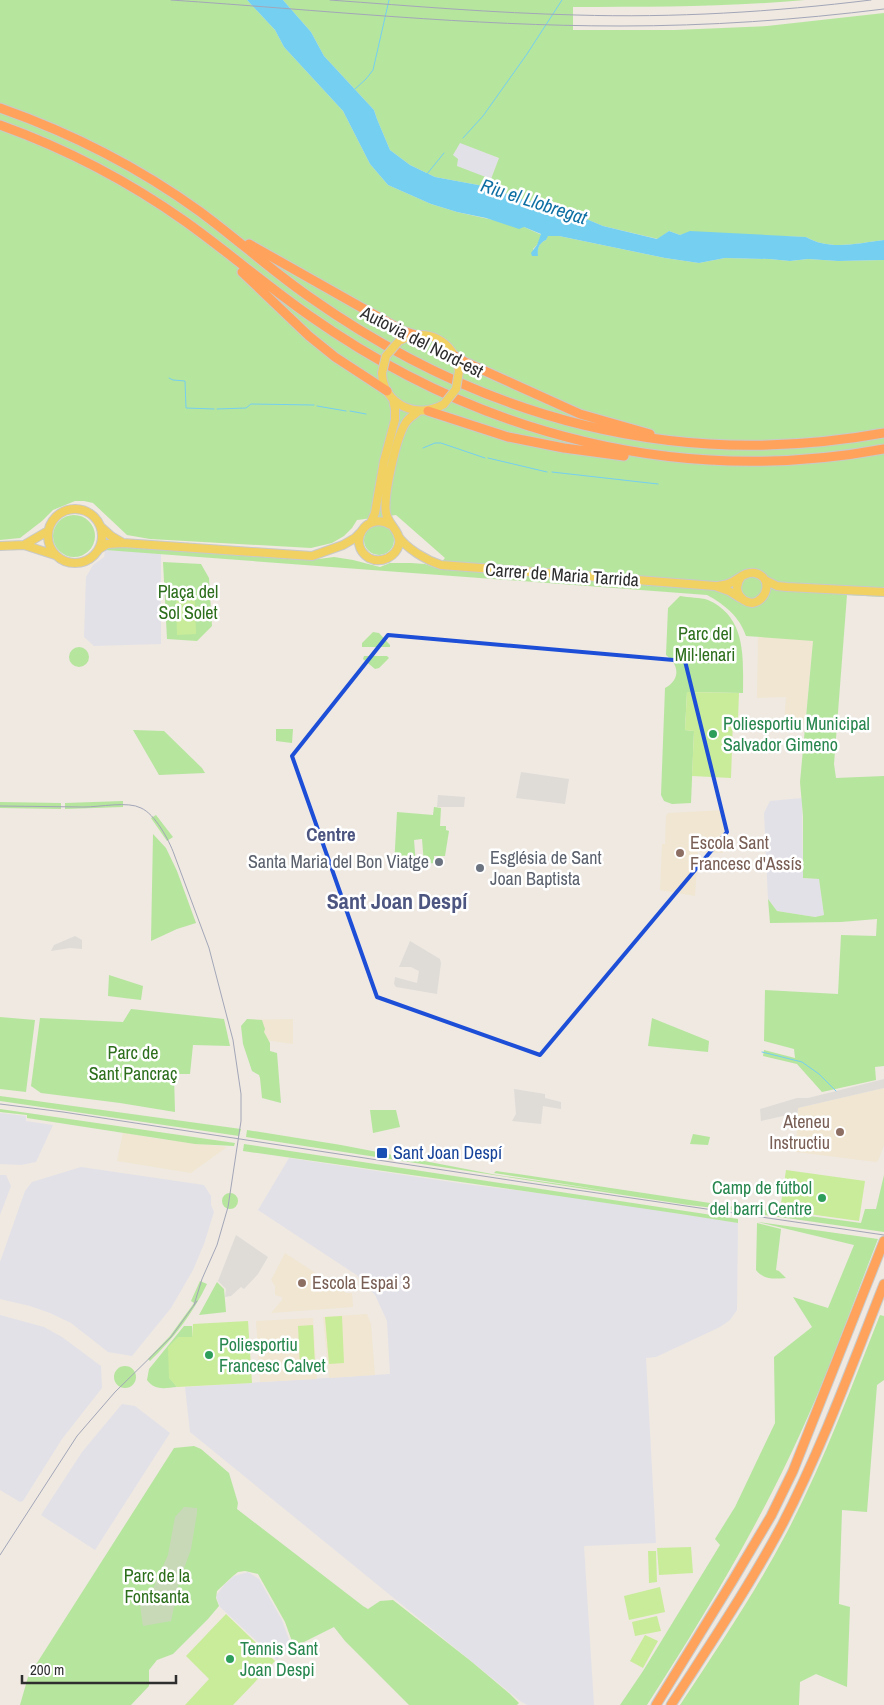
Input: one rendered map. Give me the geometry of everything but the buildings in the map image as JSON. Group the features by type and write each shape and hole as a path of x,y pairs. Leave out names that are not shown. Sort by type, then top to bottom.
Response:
{"highway":[{"name":"Autovia del Nord-est","path":"0,108 52,128 111,156 170,191 223,229 308,296 386,346 443,375 512,403 568,422 625,435 721,446 773,446 836,441 884,433"},
{"name":"Autovia del Nord-est","path":"0,126 67,152 111,174 146,195 210,240 333,332 407,376 459,400 507,419 562,437 625,451 684,459 777,462 830,458 884,449"},
{"path":"223,229 403,331 415,335"},
{"path":"210,240 309,336 336,357 387,391"},
{"path":"455,356 580,414 687,443"},
{"path":"423,411 493,433 523,440 623,456 684,459"},
{"path":"656,1705 733,1580 794,1471 883,1244"},
{"path":"671,1705 747,1587 788,1512 822,1438 884,1284"}],"main road":[{"path":"343,545 354,546 371,558 378,560 387,559 393,554 398,546 398,536 388,518 386,507 392,464 404,425 408,419 423,411 444,404 456,389 459,371 455,356 450,348 440,340 428,335 415,335 399,341 386,356 382,373 387,391 393,399 406,408 423,411"},
{"path":"98,549 107,544 122,543 312,556 343,545 355,538 371,522 375,513 384,461 396,416 393,399"},
{"path":"101,527 102,537 98,549 91,558 78,563 66,562 55,554 48,544 48,531 51,522 57,515 72,508 88,512 96,518 101,527 122,543"},
{"path":"371,522 381,521 391,525"},
{"path":"24,545 48,531"},
{"path":"361,532 359,542 362,551"},
{"name":"Carrer de Maria Tarrida","path":"398,536 404,544 436,564 715,586 729,591 740,598"},
{"path":"0,546 24,545 55,554"},
{"path":"393,554 413,550"},
{"path":"787,587 774,591 759,602 752,603 745,602 740,598 737,587 742,577 754,573 777,586 884,592"},
{"name":"Carrer de Maria Tarrida","path":"715,586 730,583 742,577"},
{"path":"764,597 767,589 765,580"}],"highlighted area":[{"path":"388,635 685,661 727,832 540,1055 377,997 292,756"}],"shaded area":[{"path":"460,142 499,158 491,180 456,166 453,155"},
{"path":"105,550 161,553 161,644 94,646 84,637 86,577 93,565 104,557"},
{"path":"758,636 813,641 805,724 784,723 786,697 757,698"},
{"path":"521,772 569,779 565,804 516,798"},
{"path":"438,795 465,797 464,807 437,807"},
{"path":"802,798 803,878 819,879 824,915 815,917 777,911 768,899 764,813 770,801"},
{"name":"Escola Sant Francesc d'Assís","path":"725,810 723,853 698,852 695,896 660,890 662,844 665,844 666,816 668,813"},
{"path":"75,936 82,940 82,949 70,948 51,951 54,945"},
{"path":"410,941 440,959 437,994 396,987 394,984 395,977 417,983 419,971 411,967 399,967"},
{"path":"293,1019 293,1044 243,1037 247,1020"},
{"path":"884,1079 884,1088 798,1108 797,1119 794,1120 792,1114 761,1121 760,1109 797,1098 808,1098"},
{"name":"Ateneu Instructiu","path":"884,1088 884,1145 878,1161 796,1152 798,1108"},
{"path":"514,1089 545,1094 545,1098 561,1102 561,1109 543,1106 541,1124 512,1121 516,1114"},
{"path":"0,1113 26,1116 26,1121 53,1125 36,1162 21,1165 0,1164"},
{"path":"123,1132 152,1138 227,1147 191,1173 117,1161"},
{"path":"289,1158 465,1184 602,1201 738,1223 737,1310 730,1320 720,1327 656,1357 646,1358 656,1543 584,1546 594,1705 527,1705 520,1701 190,1432 185,1387 390,1374 387,1321 375,1295 358,1276 258,1210"},
{"path":"81,1167 204,1185 211,1196 211,1205 214,1212 193,1270 171,1308 132,1356 108,1352 71,1323 50,1313 0,1299 0,1262 25,1191 32,1182"},
{"path":"0,1175 6,1175 11,1186 0,1215"},
{"path":"236,1235 268,1257 258,1274 244,1289 241,1287 231,1296 225,1297 226,1289 218,1281"},
{"name":"Escola Espai 3","path":"285,1253 346,1293 352,1293 353,1307 271,1313 282,1300 282,1297 275,1295 275,1286 271,1280"},
{"path":"367,1314 371,1324 375,1375 329,1378 323,1317"},
{"path":"0,1315 44,1327 62,1337 101,1366 102,1388 62,1439 23,1501 20,1502 0,1490"},
{"path":"313,1318 317,1379 260,1382 256,1321"},
{"path":"122,1404 135,1406 170,1433 95,1550 41,1515 82,1452"},
{"path":"248,1572 259,1579 282,1620 291,1645 277,1660 220,1607 216,1596 234,1576"}],"green space":[{"path":"0,0 247,0 275,30 284,47 343,111 370,164 388,185 431,204 457,212 524,227 542,235 533,249 537,256 539,246 546,240 547,236 559,236 665,258 699,263 725,258 790,261 808,259 838,261 884,260 884,597 847,595 834,764 836,778 884,776 884,1066 875,1067 876,1080 822,1092 797,1064 763,1056 764,1050 795,1058 794,1049 764,1041 765,990 838,994 841,935 876,936 877,919 841,922 770,923 768,899 777,911 815,917 824,915 819,879 803,878 803,816 800,782 813,641 746,636 736,617 707,595 105,550 110,546 311,560 334,557 380,567 390,563 411,563 425,564 436,568 445,558 396,515 357,520 344,536 332,543 311,548 150,539 127,535 93,503 75,501 53,510 20,538 0,540"},
{"path":"283,0 805,0 660,7 573,7 573,30 675,30 767,26 884,13 884,240 834,245 825,244 806,237 687,233 680,235 669,231 658,239 603,226 558,207 521,199 489,187 435,177 410,165 390,150 374,110 324,56 311,32","holes":["460,143 499,158 491,179 457,166 458,159 453,155"]},
{"path":"70,515 78,515 89,521 95,536 89,551 78,557 70,557 59,551 53,540 53,532 59,521"},
{"path":"379,525 390,529 394,540 390,551 379,555 368,551 364,540 368,529"},
{"name":"Plaça del Sol Solet","path":"163,562 201,564 209,578 212,626 197,641 167,639"},
{"name":"Parc del Mil·lenari","path":"680,596 708,600 721,607 730,617 740,640 743,693 687,692 685,730 694,731 691,803 672,804 664,801 661,795 665,688 676,677 674,663 666,655 668,608"},
{"path":"195,600 196,634 177,635 176,601"},
{"path":"373,632 379,633 390,647 362,647 362,643"},
{"path":"75,647 83,647 89,653 89,661 83,667 75,667 69,661 69,653"},
{"path":"364,656 387,656 389,658 379,668 375,669 363,659"},
{"name":"Poliesportiu Municipal Salvador Gimeno","path":"687,692 739,693 738,719 733,719 731,778 692,776 694,731 685,730"},
{"path":"276,729 293,729 292,743 276,741"},
{"path":"133,730 164,731 205,773 159,775"},
{"path":"123,801 123,807 65,809 65,803"},
{"path":"0,802 61,803 61,809 0,808"},
{"path":"434,807 441,808 440,826 446,826 446,830 449,831 445,856 434,856 434,863 424,864 422,839 414,840 416,865 394,866 397,812 433,815"},
{"path":"156,815 173,837 167,841 151,818"},
{"path":"153,834 166,848 177,871 196,923 151,941"},
{"path":"109,975 143,986 141,1000 108,996"},
{"name":"Parc de Sant Pancraç","path":"131,1009 224,1019 230,1046 193,1045 190,1074 174,1074 175,1112 41,1093 31,1086 40,1018 123,1022"},
{"path":"0,1017 35,1020 26,1092 0,1089"},
{"path":"652,1018 709,1041 708,1052 648,1046"},
{"path":"247,1019 262,1020 264,1032 270,1043 270,1051 277,1053 281,1103 262,1098 259,1075 252,1071 243,1044 241,1026"},
{"path":"0,1096 241,1129 239,1136 0,1101"},
{"path":"0,1109 235,1143 234,1146 195,1144 27,1118 27,1115 0,1112"},
{"path":"370,1110 396,1110 400,1127 373,1133"},
{"path":"247,1130 341,1145 497,1175 621,1193 494,1173 496,1171 742,1208 741,1211 688,1205 246,1137"},
{"path":"693,1134 710,1137 708,1145 690,1144"},
{"path":"244,1144 738,1219 738,1223 243,1151"},
{"name":"Camp de fútbol del barri Centre","path":"786,1170 865,1181 859,1221 780,1210"},
{"path":"884,1175 884,1232 758,1214 758,1209 861,1223 865,1209 876,1209"},
{"path":"227,1193 233,1193 238,1198 236,1207 227,1209 222,1204 222,1198"},
{"path":"758,1222 878,1239 812,1408 748,1537 689,1639 647,1705 620,1705 720,1545 715,1539 735,1507 775,1423 774,1357 812,1327 793,1297 828,1308 854,1245"},
{"path":"757,1223 781,1229 776,1270 786,1278 773,1279 762,1276 756,1270"},
{"path":"200,1281 207,1284 196,1305 175,1334 150,1361 148,1359 170,1336 194,1303 191,1301"},
{"path":"217,1282 224,1289 226,1312 199,1315"},
{"path":"880,1315 884,1316 884,1380 877,1385 867,1512 842,1510 839,1604 850,1607 847,1687 816,1674 800,1682 799,1705 680,1705 749,1599 786,1534 824,1453"},
{"path":"342,1316 344,1363 329,1364 325,1317"},
{"name":"Poliesportiu Francesc Calvet","path":"248,1321 252,1383 177,1387 169,1378 168,1347 178,1337 192,1337 193,1324"},
{"path":"313,1325 315,1366 300,1366 298,1326"},
{"path":"184,1326 192,1326 192,1337 169,1377 177,1387 160,1388 153,1386 147,1380 149,1369"},
{"path":"125,1366 135,1373 136,1377 129,1387 125,1388 115,1381 114,1377 121,1367"},
{"name":"Parc de la Fontsanta","path":"194,1446 201,1449 229,1473 238,1503 237,1509 368,1609 380,1601 393,1600 472,1662 519,1703 517,1705 409,1705 345,1641 334,1627 294,1647 285,1622 258,1574 245,1571 238,1572 217,1591 216,1598 219,1606 208,1619 173,1654 157,1660 149,1670 149,1686 131,1705 20,1705 28,1677 174,1448"},
{"path":"184,1507 197,1508 197,1513 191,1549 179,1582 171,1621 143,1626 139,1598 152,1591 168,1555 175,1517"},
{"path":"691,1547 693,1573 659,1575 657,1548"},
{"path":"648,1551 656,1551 657,1582 649,1583"},
{"path":"660,1587 665,1612 629,1620 624,1596"},
{"name":"Tennis Sant Joan Despi","path":"226,1614 275,1661 233,1705 185,1705 209,1679 186,1656"},
{"path":"657,1616 661,1631 635,1636 632,1622"},
{"path":"645,1635 658,1641 643,1668 630,1661"}],"water":[{"path":"247,0 283,0 311,32 324,56 374,110 390,150 410,165 435,177 489,187 521,199 558,207 603,226 657,239 669,231 680,235 690,231 806,237 825,244 834,245 884,240 884,260 838,261 808,259 790,261 725,258 699,263 665,258 559,236 548,236 539,246 538,256 532,256 531,253 537,245 541,234 524,227 519,229 486,218 431,204 388,185 370,164 343,111 284,47 275,30"}],"waterway":[{"path":"355,89 373,70 389,0"},
{"path":"463,138 483,116 562,0"},
{"path":"427,174 444,153"},
{"path":"169,378 185,381 186,408 214,409"},
{"path":"217,409 246,408 251,404 314,405"},
{"path":"317,406 346,411"},
{"path":"350,411 366,414"},
{"path":"423,448 435,443 441,443 485,458"},
{"path":"488,458 547,472"},
{"path":"552,472 658,484"},
{"path":"762,1052 802,1062 819,1074 836,1091"}],"tram line":[{"path":"0,806 135,806 146,811 156,822 169,842 174,854 209,948 233,1040 241,1094 241,1121 228,1207 217,1245 202,1279 194,1305"},
{"path":"0,1555 77,1436 115,1392 171,1337 197,1301"}],"railway":[{"path":"171,0 395,17 620,26 719,24 884,9"},
{"path":"330,0 484,11 613,16 724,13 871,0"},
{"path":"0,1104 884,1235"}],"place":[{"name":"Poliesportiu Municipal Salvador Gimeno","path":"713,734"},
{"name":"Escola Sant Francesc d'Assís","path":"680,853"},
{"name":"Santa Maria del Bon Viatge","path":"439,862"},
{"name":"Església de Sant Joan Baptista","path":"480,868"},
{"name":"Ateneu Instructiu","path":"840,1132"},
{"name":"Sant Joan Despí","path":"382,1153"},
{"name":"Camp de fútbol del barri Centre","path":"822,1198"},
{"name":"Escola Espai 3","path":"302,1283"},
{"name":"Poliesportiu Francesc Calvet","path":"209,1355"},
{"name":"Tennis Sant Joan Despi","path":"230,1659"}],"district":[{"name":"Centre","path":"331,834"},
{"name":"Sant Joan Despí","path":"397,901"}],"water label":[{"name":"Riu el Llobregat","path":"534,201"}]}
